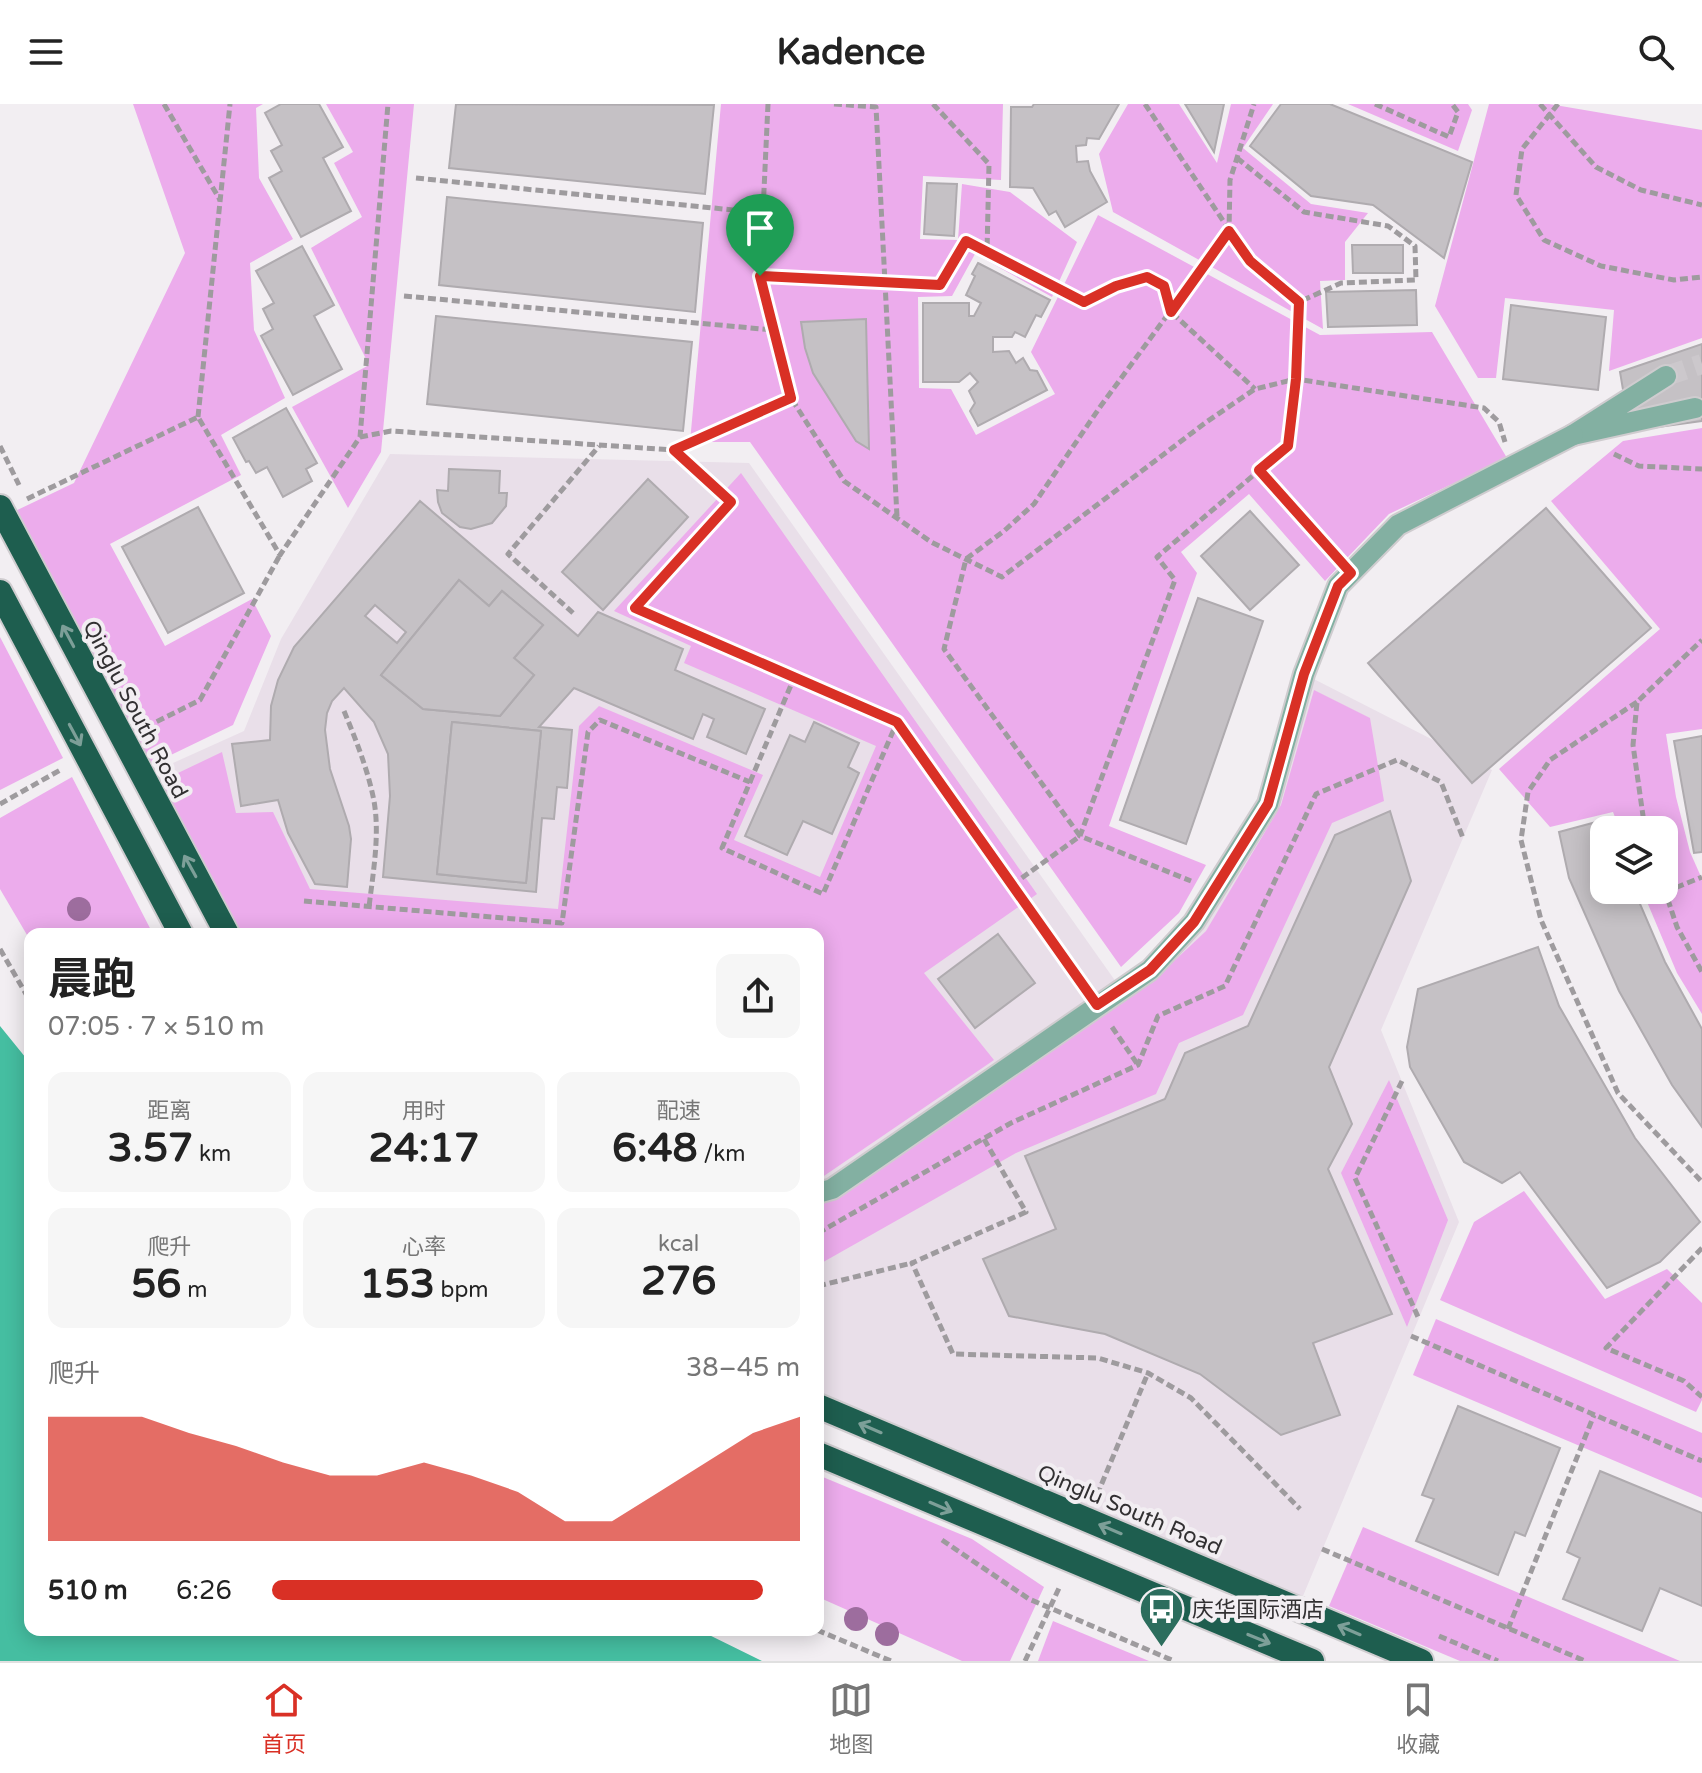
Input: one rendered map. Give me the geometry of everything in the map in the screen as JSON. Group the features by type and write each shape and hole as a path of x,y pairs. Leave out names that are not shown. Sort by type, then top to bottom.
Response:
{"highway":[{"name":"Qinglu South Road","path":"1,509 224,928"},
{"path":"0,592 178,928"},
{"name":"Qinglu South Road","path":"824,1409 1421,1661"},
{"path":"824,1457 1312,1661"}],"street":[{"path":"824,1191 832,1189 1150,970 1194,922 1268,804 1304,674 1338,586 1398,525 1573,435 1666,376"},
{"path":"1573,435 1695,408"}],"path":[{"path":"164,104 220,201"},
{"path":"230,104 198,417 280,555"},
{"path":"122,739 200,700 280,555 360,437 388,104"},
{"path":"768,104 760,276 791,398 844,481 931,542 1002,577 1205,423 1255,389 1296,379 1484,408 1499,422 1506,447 1485,480"},
{"path":"834,104 876,105 897,517"},
{"path":"933,104 989,164 987,252"},
{"path":"1145,104 1250,261 1299,302"},
{"path":"1213,890 1080,836 944,649 966,559 1034,504 1100,407 1229,231 1230,180 1254,104"},
{"path":"1375,104 1449,137 1458,112 1452,104"},
{"path":"1540,104 1596,167 1641,190 1702,205"},
{"path":"1558,104 1522,149 1516,195 1544,240 1601,266 1674,280 1702,277"},
{"path":"1237,158 1304,212 1388,226 1415,246 1416,280 1341,283 1299,302"},
{"path":"416,178 763,213"},
{"path":"760,276 940,285 966,241 1084,302 1116,286 1147,277 1164,286 1171,312 1255,389"},
{"path":"404,296 773,330"},
{"path":"1012,885 1080,836 1175,580 1157,557 1288,446 1296,379 1299,302"},
{"path":"360,437 391,431 674,450 791,398"},
{"path":"1,509 198,417"},
{"path":"1573,435 1639,466 1702,469"},
{"path":"573,613 508,554 600,446"},
{"path":"674,450 731,502 635,608 897,722 1138,1065"},
{"path":"1259,470 1351,573"},
{"path":"1702,640 1637,702 1550,760 1528,792 1521,840 1541,920 1618,1093 1702,1182"},
{"path":"794,678 722,848 823,894 897,722"},
{"path":"1637,702 1633,745 1643,816"},
{"path":"344,711 362,757 374,803 375,854 369,907"},
{"path":"304,901 562,923 588,732 600,720 750,782"},
{"path":"0,804 86,755"},
{"path":"1678,885 1702,877"},
{"path":"1670,904 1677,927 1702,972"},
{"path":"0,949 24,991"},
{"path":"1402,1081 1355,1178 1419,1319"},
{"path":"824,1285 912,1263 1026,1212 984,1139"},
{"path":"1702,1248 1606,1348 1684,1381 1702,1397"},
{"path":"912,1263 953,1354 1098,1358 1148,1373 1191,1398 1300,1509"},
{"path":"1411,1336 1702,1461"},
{"path":"1508,1629 1594,1415"},
{"path":"1322,1549 1585,1661"},
{"path":"1050,1609 1174,1661"},
{"path":"824,1633 891,1661"}],"shaded area":[{"path":"133,104 263,104 256,108 259,178 293,239 250,263 254,330 285,398 221,435 241,475 110,544 165,646 252,599 271,636 233,725 146,767 11,513 74,483 185,253"},
{"path":"326,104 414,104 381,452 348,508 292,407 369,365 311,248 362,217 334,163 353,152"},
{"path":"721,104 1003,104 1001,180 923,176 920,239 958,240 962,184 1010,192 1077,242 1052,297 975,254 952,296 918,297 919,388 951,389 976,435 1055,394 1031,352 1098,215 1320,335 1432,332 1507,458 1389,514 1325,581 1249,494 1181,552 1197,573 1109,826 1206,865 1179,913 1121,967 750,442 690,442"},
{"path":"1128,104 1179,104 1217,163 1231,104 1273,104 1243,148 1311,204 1368,213 1345,242 1345,280 1320,281 1323,329 1113,212 1099,154"},
{"path":"1348,104 1468,104 1472,110 1458,151"},
{"path":"1489,104 1549,104 1702,130 1702,338 1609,371 1614,310 1505,298 1496,378 1478,378 1435,306"},
{"path":"1702,428 1702,729 1666,734 1676,797 1690,852 1702,879 1702,1014 1677,973 1648,904 1678,904 1678,816 1615,816 1613,812 1550,827 1499,769 1660,629 1551,501 1623,441"},
{"path":"390,454 749,463 1121,989 1150,970 1269,804 1304,674 1492,770 1381,1030 1459,1222 1298,1608 824,1409 824,928 225,928 142,777 244,731 281,639"},
{"path":"741,473 1037,894 924,973 994,1060 824,1176 824,928 238,928 157,783 222,752 236,813 273,812 310,889 558,909 579,726 599,706 763,775 734,840 820,877 876,746 684,663 691,646 614,611"},
{"path":"0,637 63,758 0,790"},
{"path":"1314,690 1370,718 1384,801 1332,823 1243,1015 1179,1043 1156,1094 1016,1153 824,1262 824,1201 842,1196 1154,980 1206,931 1281,805"},
{"path":"72,777 150,928 24,930 0,889 0,818"},
{"path":"0,1026 24,1056 24,1636 711,1636 762,1661 0,1661"},
{"path":"1389,1080 1448,1220 1407,1327 1341,1173"},
{"path":"1524,1191 1605,1299 1667,1269 1702,1303 1702,1400 1696,1412 1440,1300 1474,1222"},
{"path":"1436,1319 1702,1433 1702,1498 1413,1375"},
{"path":"824,1477 972,1539 1044,1587 1010,1661 962,1661 824,1600"},
{"path":"1363,1527 1680,1661 1460,1661 1329,1606"},
{"path":"1053,1621 1149,1661 1038,1661"}],"building":[{"path":"281,104 319,104 343,147 323,158 351,211 301,237 269,178 282,171 271,151 282,145 265,113"},
{"path":"456,104 714,105 705,194 449,168"},
{"path":"1034,104 1119,104 1099,139 1087,138 1086,145 1076,146 1077,162 1088,161 1107,202 1065,227 1056,211 1049,215 1033,188 1010,187 1011,107 1032,107"},
{"path":"1185,104 1224,104 1214,152"},
{"path":"1281,104 1330,104 1472,162 1444,258 1373,205 1311,196 1250,146"},
{"path":"927,183 957,184 954,236 924,234"},
{"path":"447,197 703,223 695,312 439,285"},
{"path":"1352,245 1403,245 1403,273 1353,273"},
{"path":"302,246 334,305 314,316 342,369 293,395 261,336 273,329 263,309 274,303 256,271"},
{"path":"978,263 1050,300 1041,317 1036,315 1025,337 1015,332 1012,337 993,337 993,352 1009,351 1016,363 1023,358 1030,370 1037,371 1047,390 978,426 970,411 975,403 969,391 978,382 970,373 959,382 923,382 923,303 969,303 969,316 974,316 981,303 966,295"},
{"path":"1416,290 1417,325 1328,327 1326,292"},
{"path":"1511,305 1606,317 1598,390 1503,379"},
{"path":"436,316 692,342 683,431 427,404"},
{"path":"866,319 869,449 856,441 813,373 801,322"},
{"path":"1702,344 1702,421 1630,431 1620,372"},
{"path":"286,408 317,463 306,469 312,481 283,497 267,467 256,473 233,438"},
{"path":"449,469 500,471 499,493 507,493 506,506 492,523 471,529 460,527 442,513 437,490 448,491"},
{"path":"648,479 688,517 603,610 562,572"},
{"path":"420,501 578,636 598,612 683,649 675,670 765,709 746,754 707,737 714,719 703,714 693,739 574,688 539,727 572,730 567,788 557,787 554,819 542,818 536,892 383,877 390,796 388,754 374,722 344,688 332,701 325,730 330,769 351,839 347,887 315,884 288,833 278,800 241,806 232,744 270,740 271,706 278,680 294,647","holes":["459,580 489,606 502,591 543,625 514,658 534,675 500,716 423,709 381,675","375,605 406,632 397,643 365,616","452,722 541,731 526,883 437,874"]},
{"path":"198,507 244,593 168,633 122,547"},
{"path":"1546,508 1651,628 1472,783 1368,663"},
{"path":"1250,511 1299,565 1250,610 1201,556"},
{"path":"459,580 489,606 502,591 543,625 514,658 534,675 500,716 423,709 381,675"},
{"path":"1198,598 1263,621 1186,844 1120,820"},
{"path":"452,722 541,731 526,883 437,874"},
{"path":"814,722 859,743 848,767 859,773 832,834 803,821 787,855 745,836 790,735 805,742"},
{"path":"1702,736 1702,852 1694,853 1674,741"},
{"path":"1390,811 1411,881 1329,1067 1352,1124 1328,1169 1392,1314 1313,1343 1340,1415 1281,1435 1200,1374 1105,1334 1009,1316 983,1259 1056,1229 1025,1156 1165,1099 1185,1053 1248,1026 1335,835"},
{"path":"1590,824 1590,904 1640,904 1665,962 1702,1029 1702,1127 1672,1085 1619,991 1569,878 1559,832"},
{"path":"998,934 1035,983 975,1028 938,979"},
{"path":"1538,947 1559,1006 1635,1138 1700,1222 1660,1262 1607,1288 1520,1172 1502,1183 1464,1162 1410,1067 1407,1047 1418,989"},
{"path":"1458,1406 1560,1448 1525,1536 1515,1532 1498,1575 1416,1541 1434,1499 1422,1495"},
{"path":"1600,1471 1702,1513 1702,1606 1660,1588 1642,1631 1563,1599 1580,1558 1567,1552"}],"tunnel":[{"path":"1666,376 1702,364"}],"place":[{"name":"庆华国际酒店","path":"1161,1648"}],"route":[{"path":"1229,231 1250,261 1299,302 1296,379 1288,446 1259,470 1351,573 1338,586 1304,674 1268,804 1194,922 1150,970 1097,1005 897,722 635,608 731,502 674,450 791,398 760,276 940,285 966,241 1084,302 1116,286 1147,277 1164,286 1171,312 1229,231"}]}
